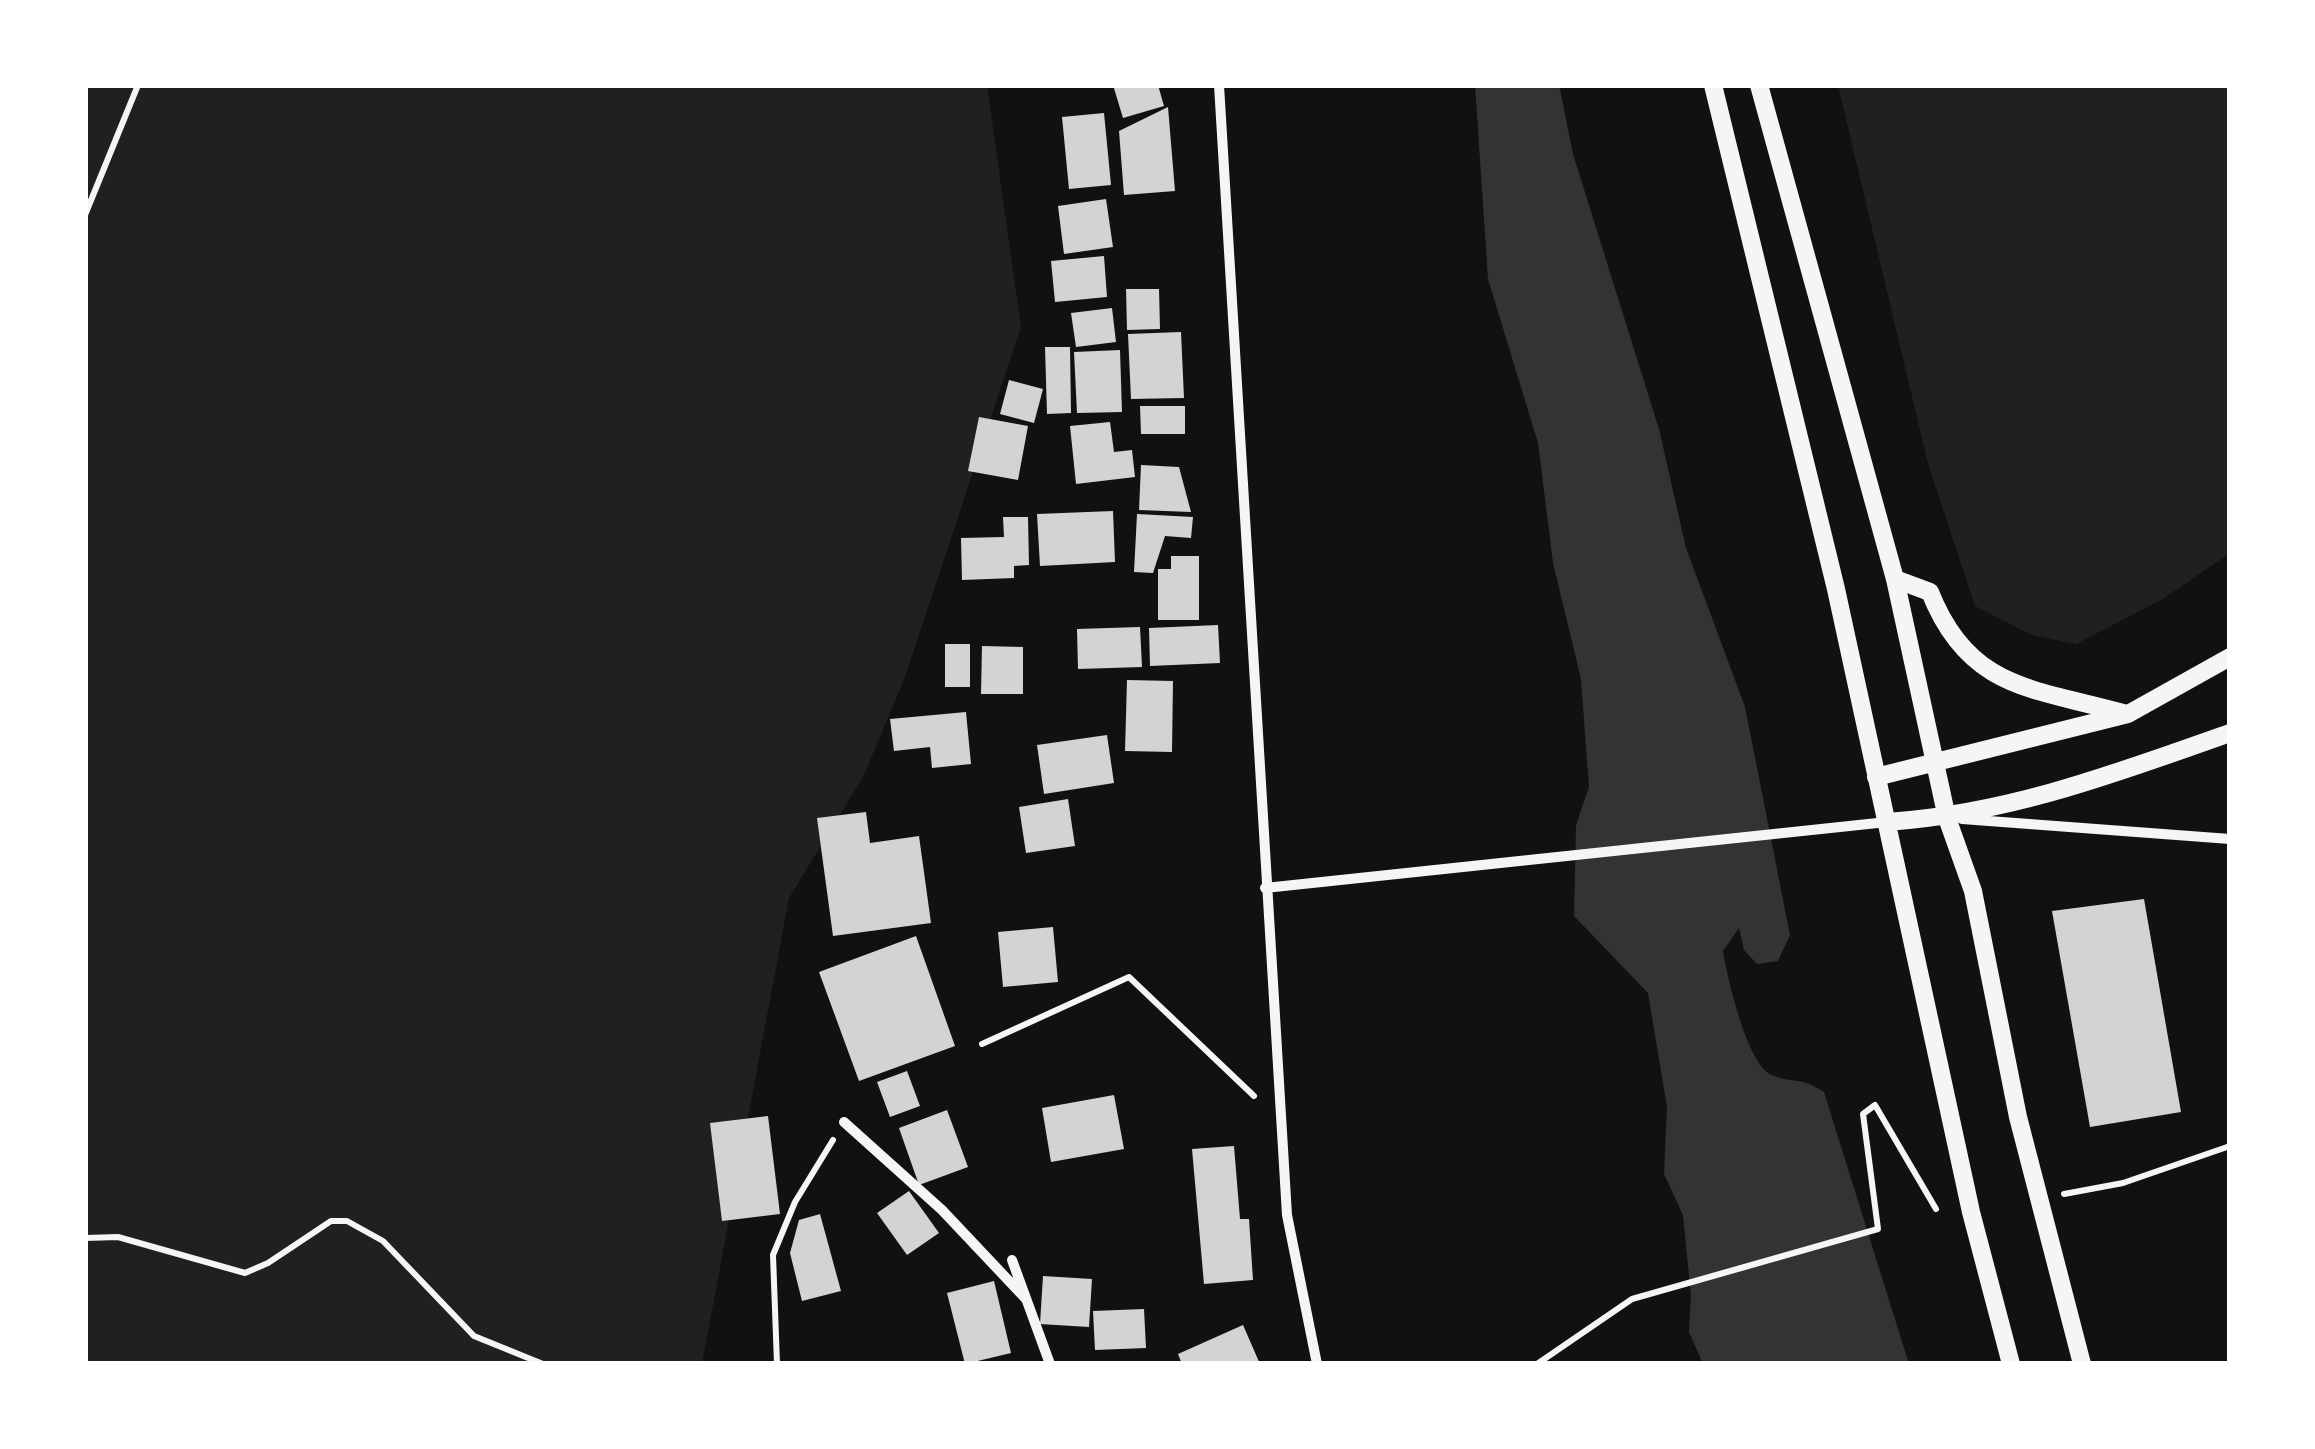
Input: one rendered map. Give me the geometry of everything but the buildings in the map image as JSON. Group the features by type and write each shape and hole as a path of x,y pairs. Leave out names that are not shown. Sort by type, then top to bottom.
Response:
{"street":[{"path":"1219,85 1287,1215 1318,1364"},
{"path":"1713,85 1836,589 1971,1212 2011,1364"},
{"path":"1760,85 1895,579 1934,766 1947,818 1973,891 2037,1199 2082,1364"},
{"path":"1895,579 1930,592 1946,631 1966,656 1992,673 2128,714"},
{"path":"1876,777 1934,766 2128,714 2230,657"},
{"path":"1947,818 2069,790 2230,733"},
{"path":"1265,888 1830,825 1947,818 2230,839"},
{"path":"844,1122 942,1210 1026,1299"},
{"path":"1012,1260 1050,1364"}],"path":[{"path":"85,215 138,85"},
{"path":"982,1044 1129,977 1280,1120"},
{"path":"1537,1364 1632,1299 1878,1230 1863,1114 1875,1106 1936,1209"},
{"path":"777,1364 774,1256 795,1202 844,1122"},
{"path":"2037,1199 2123,1183 2230,1146"},
{"path":"85,1238 118,1237 245,1273 268,1263 331,1221 347,1221 383,1240 474,1336 542,1364"}],"shaded area":[{"path":"85,85 987,85 1021,327 905,677 864,775 789,898 702,1364 85,1364"},
{"path":"1475,85 1559,85 1573,154 1659,429 1686,548 1745,707 1790,935 1778,961 1757,964 1744,950 1739,928 1723,951 1734,1000 1747,1039 1763,1068 1772,1075 1824,1092 1909,1364 1703,1364 1689,1332 1691,1296 1683,1215 1664,1174 1667,1107 1648,993 1574,916 1576,825 1589,787 1581,679 1553,563 1538,443 1488,279"},
{"path":"1838,85 2230,85 2230,553 2163,599 2076,644 2032,635 1975,606 1928,464"}]}
